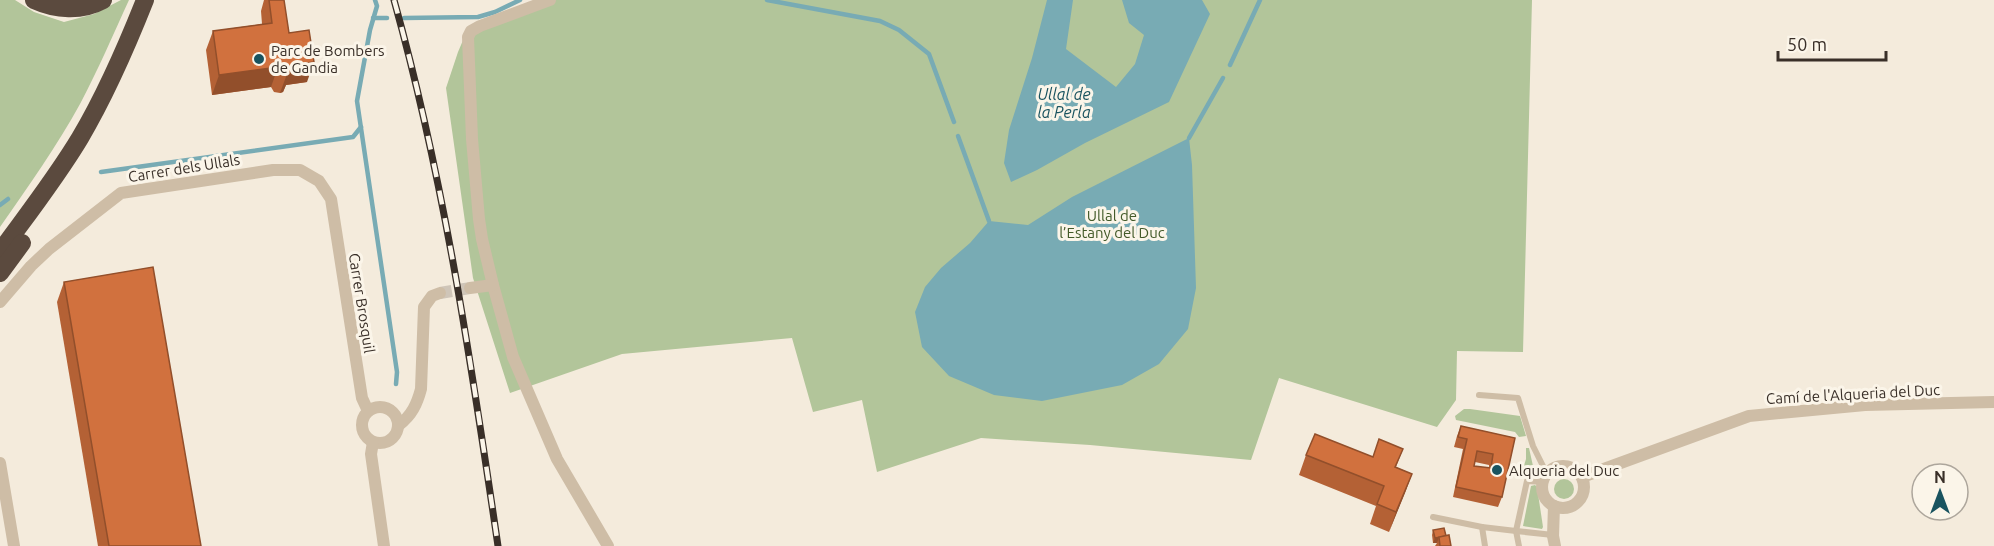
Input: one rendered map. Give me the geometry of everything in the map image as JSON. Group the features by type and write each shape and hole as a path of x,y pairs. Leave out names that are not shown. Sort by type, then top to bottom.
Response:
{"highway":[{"path":"34,0 49,7 62,9 95,4 103,0"},
{"path":"0,252 79,140 112,79 145,0"},
{"path":"0,273 24,240 53,179"}],"street":[{"path":"550,0 480,26 471,31 468,37 472,139 479,219 493,285 513,357 557,459 608,546"},
{"name":"Carrer dels Ullals","path":"0,302 49,249 121,193 273,170 300,170 319,181 331,199"},
{"name":"Carrer Brosquil","path":"331,199 362,398 368,411"},
{"path":"470,288 493,285"},
{"path":"399,425 408,419 418,401 421,389 424,307 428,299 440,293"},
{"name":"Camí de l'Alqueria del Duc","path":"1582,477 1749,416 1865,405 1994,402"},
{"path":"380,407 396,415 399,425 398,432 385,443 368,439 362,428 364,416 368,411 380,407"},
{"path":"373,442 371,454 384,546"},
{"path":"0,463 14,546"},
{"path":"1565,466 1572,468 1582,477 1584,490 1578,501 1567,507 1554,506 1544,496 1545,478 1552,469 1565,466"},
{"path":"1554,506 1554,541"}],"lane":[{"path":"1479,395 1518,398 1545,478 1527,481 1516,531 1519,546"},
{"path":"1433,517 1516,531 1554,541"},
{"path":"1482,527 1485,546"}],"green space":[{"path":"0,0 15,0 34,12 64,22 94,14 121,0 129,0 71,120 0,227"},
{"name":"Ullal de l’Estany del Duc","path":"541,0 1532,0 1523,352 1457,351 1456,400 1437,427 1279,378 1251,460 1090,445 981,438 877,472 862,400 813,412 792,338 622,354 510,393 473,278 446,88 467,31"},
{"path":"1464,409 1520,416 1526,436 1519,437 1515,432 1456,420 1455,416"},
{"path":"1526,448 1529,448 1533,466 1531,470 1523,469"},
{"path":"1560,479 1568,479 1574,485 1574,493 1568,499 1560,499 1554,493 1554,485"},
{"path":"1535,485 1542,529 1523,526 1531,486"}],"water":[{"name":"Ullal de la Perla","path":"1047,0 1073,0 1066,49 1116,87 1135,64 1144,35 1129,23 1122,0 1202,0 1210,14 1169,102 1011,182 1004,163 1009,130 1032,58"},
{"name":"Ullal de l’Estany del Duc","path":"1189,138 1196,288 1188,329 1159,364 1122,385 1042,401 994,395 949,376 922,347 915,312 925,287 989,221 1028,225 1072,197"}],"building":[{"path":"269,0 284,0 289,33 309,30 314,62 293,65 291,72 287,74 281,72 278,67 219,75 213,31 272,23"},
{"path":"153,267 201,546 109,546 64,282"},
{"name":"Alqueria del Duc","path":"1461,426 1515,438 1502,497 1456,487 1467,439 1458,437","holes":["1477,451 1493,454 1491,468 1474,466"]},
{"path":"1315,434 1373,457 1379,439 1403,449 1395,467 1412,474 1396,512 1377,504 1384,486 1306,455"},
{"path":"1444,528 1446,536 1435,538 1433,530"},
{"path":"1449,535 1451,546 1440,546 1439,537"}],"waterway":[{"path":"375,0 377,6 370,30 357,101 397,372 396,384"},
{"path":"404,18 478,17 520,0"},
{"path":"767,0 880,21 899,30 929,54 954,122"},
{"path":"1230,65 1260,0"},
{"path":"373,18 387,18"},
{"path":"1189,138 1223,78"},
{"path":"101,172 353,137 361,127"},
{"path":"958,136 989,221"},
{"path":"0,205 8,199"}],"tunnel":[{"path":"440,293 470,288"}],"railway":[{"path":"394,0 428,135 455,271 498,546"}],"place":[{"name":"Parc de Bombers de Gandia","path":"259,59"},
{"name":"Alqueria del Duc","path":"1497,470"}]}
